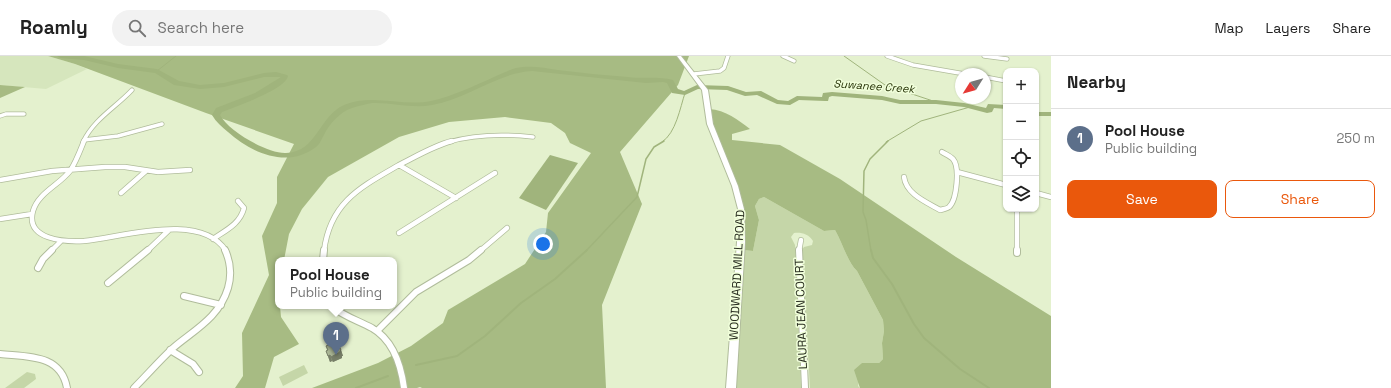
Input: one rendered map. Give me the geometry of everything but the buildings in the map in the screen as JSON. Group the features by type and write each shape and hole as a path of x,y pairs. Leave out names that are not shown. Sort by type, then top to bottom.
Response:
{"street":[{"name":"WOODWARD MILL ROAD","path":"679,56 705,90 710,124 735,186 741,209 741,242 731,388"},
{"path":"694,74 720,71 724,68 728,56"},
{"path":"783,56 794,61"},
{"path":"887,56 913,65 955,72"},
{"path":"984,56 1007,59"},
{"path":"991,78 1003,80"},
{"path":"132,90 125,99 98,119 90,129 84,140 78,158 71,169 41,198 32,214 32,222 35,230 43,235 61,240 82,241 136,232 169,230 194,232 213,239 223,248 230,261 230,274 221,304 214,314 170,350 134,388"},
{"path":"0,116 6,114 24,114"},
{"path":"84,140 118,136 162,124"},
{"path":"324,257 325,240 328,229 340,207 351,195 366,183 426,151 460,139 496,135 533,137"},
{"path":"904,177 905,185 916,196 940,210 948,208 954,200 957,172 956,163 953,158 942,152"},
{"path":"400,165 456,198"},
{"path":"0,180 18,178 48,171 119,166 146,171 162,172 190,170"},
{"path":"121,193 146,171"},
{"path":"957,172 1003,184"},
{"path":"399,233 495,173"},
{"path":"1039,194 1051,197"},
{"path":"213,239 239,221 244,208 238,201"},
{"path":"1017,253 1018,212"},
{"path":"0,219 32,214"},
{"path":"377,331 416,292 469,260 507,228"},
{"path":"108,283 154,246 169,230"},
{"path":"38,268 42,260 61,240"},
{"name":"LAURA JEAN COURT","path":"801,240 799,247 799,260 805,388"},
{"path":"184,296 221,304"},
{"path":"335,309 342,315 377,331 386,338 398,360 404,377 404,388"},
{"path":"170,350 193,364 199,372"},
{"path":"0,354 36,358 52,362 63,371 67,388"}],"shaded area":[{"path":"0,56 48,56 87,69 46,89 0,85"},
{"path":"48,56 689,56 678,85 620,152 642,204 602,305 606,388 312,388 378,363 411,346 443,323 448,310 525,264 546,232 548,213 591,153 570,143 565,133 551,123 505,117 449,122 399,137 328,177 302,209 289,234 285,257 275,257 275,309 280,309 281,317 299,344 274,357 265,388 235,388 243,376 242,333 269,275 262,236 277,203 277,177 294,144 75,64"},
{"path":"0,85 25,87 0,98"},
{"path":"709,109 726,113 750,129 732,134 732,140 780,145 840,179 956,257 1051,316 1051,388 860,388 854,370 862,363 879,363 883,359 883,320 857,271 848,258 835,230 824,231 764,197 759,199 755,206 759,220 753,251 743,250 744,222 742,201 715,131"},
{"path":"550,155 578,163 546,210 519,198"},
{"path":"764,197 824,231 835,230 848,258 857,271 883,320 883,359 879,363 862,363 858,386 860,388 810,388 802,250 804,247 812,245 813,241 807,235 802,233 794,233 791,237 795,245 801,388 735,388 743,250 753,251 759,220 755,206 759,199"},
{"path":"304,365 308,373 283,386 279,377"},
{"path":"27,372 35,374 36,379 24,388 5,388"}],"waterway":[{"name":"Suwanee Creek","path":"60,56 84,58 118,66 157,71 177,83 200,87 224,85 264,75 276,74 285,76 284,80 258,95 219,110 216,115 218,119 244,142 264,152 286,156 304,151 313,145 332,117 347,107 372,101 420,104 432,103 461,94 517,70 532,69 646,81 664,80 670,82 675,91 685,93 697,87 728,88 745,94 758,93 777,102 790,103 797,98 825,99 826,95 832,94 882,98 900,102 936,102 964,105 987,111 991,106 1003,107"},
{"path":"157,71 176,56"},
{"path":"844,56 885,85 936,102"},
{"path":"662,142 671,133 685,93"},
{"path":"886,142 921,121 970,107"},
{"name":"Suwanee Creek","path":"1039,114 1051,114"},
{"path":"587,250 637,197 646,159 654,147 664,141"},
{"path":"871,251 866,220 863,212 864,171 870,159 888,141"},
{"path":"416,365 457,356 485,336 521,303 555,279 587,250"},
{"path":"871,250 873,258 892,284 914,324 924,338 960,369 989,388"},
{"path":"356,388 388,376"}],"place":[{"name":"Pool House","path":"336,355"}]}
